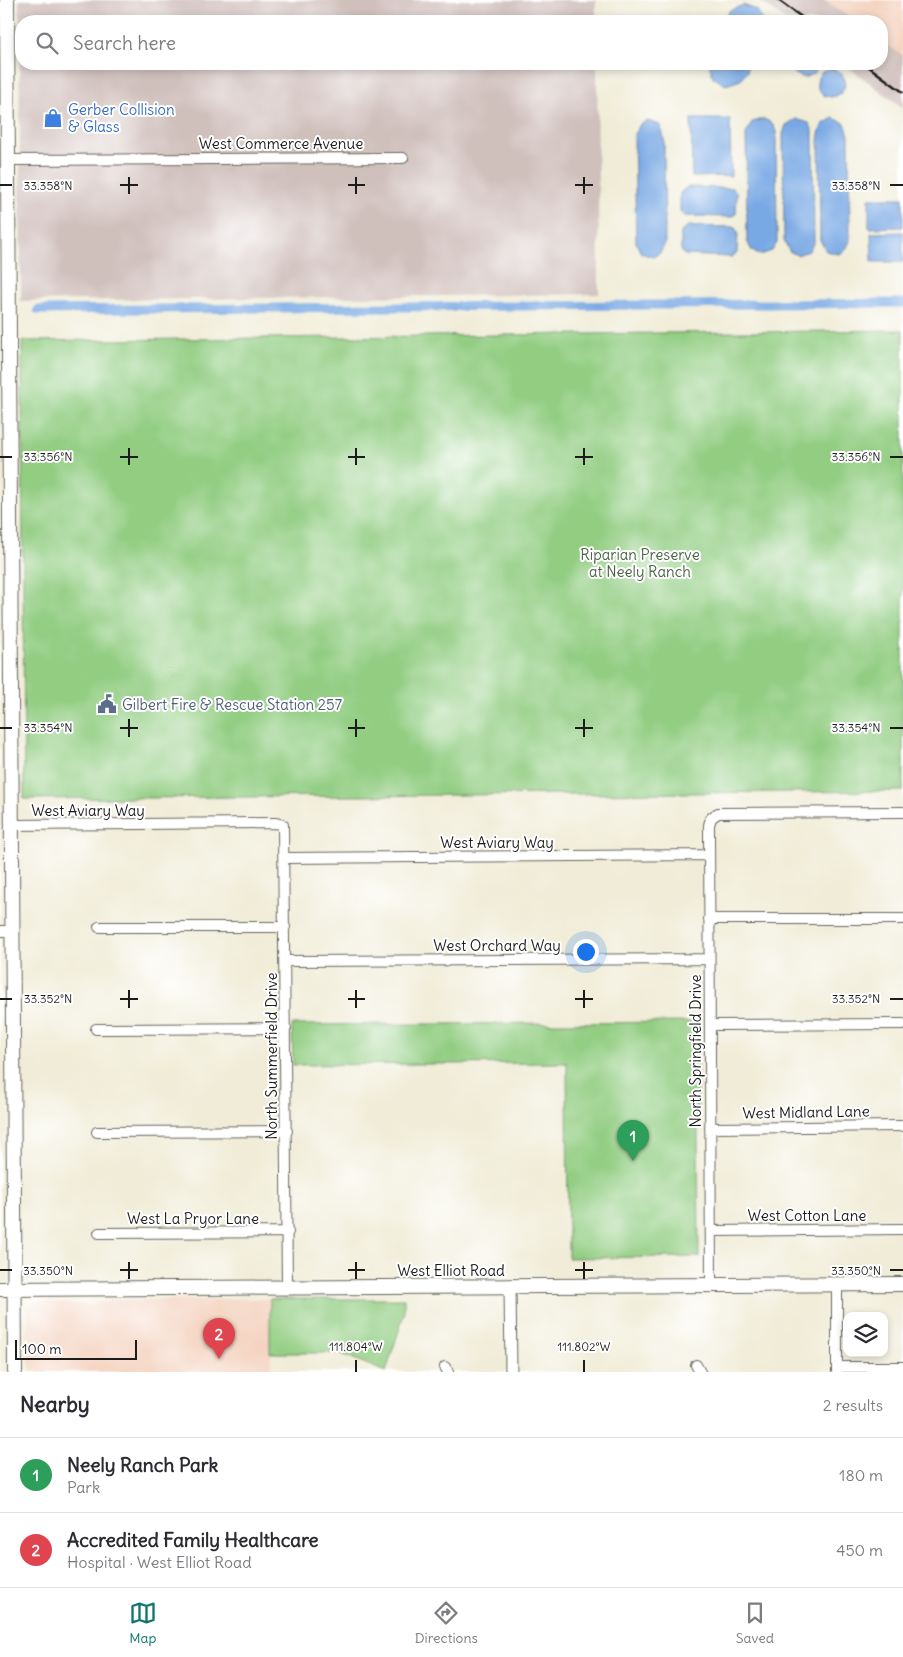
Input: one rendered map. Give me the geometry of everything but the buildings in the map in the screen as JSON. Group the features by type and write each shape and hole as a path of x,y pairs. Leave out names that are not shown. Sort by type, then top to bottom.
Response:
{"main road":[{"path":"7,0 9,160 6,585 12,825 6,931 16,1289 15,1372"},
{"name":"West Elliot Road","path":"0,1289 903,1284"}],"street":[{"name":"West Commerce Avenue","path":"9,160 404,158"},
{"name":"North Springfield Drive","path":"711,1285 709,825 711,818 718,813 903,812"},
{"name":"West Aviary Way","path":"12,825 276,823 283,825"},
{"name":"North Summerfield Drive","path":"283,825 286,927 287,1287"},
{"name":"West Aviary Way","path":"285,858 709,854"},
{"path":"709,920 903,919"},
{"path":"99,928 286,927"},
{"name":"West Orchard Way","path":"286,961 709,959"},
{"path":"710,1025 903,1024"},
{"path":"96,1029 286,1028"},
{"name":"West Midland Lane","path":"710,1128 903,1126"},
{"path":"98,1132 287,1131"},
{"name":"West Cotton Lane","path":"711,1231 903,1229"},
{"name":"West La Pryor Lane","path":"99,1233 288,1232"},
{"path":"837,1284 837,1369 903,1367"},
{"path":"510,1286 511,1372"}],"shaded area":[{"path":"19,0 596,0 596,15 19,15"},
{"path":"758,0 823,0 846,15 779,15"},
{"path":"820,0 903,0 903,58 888,48 888,15 841,15"},
{"path":"888,45 903,56 903,108 852,70 888,70"},
{"path":"19,70 597,70 599,294 21,301"},
{"path":"270,1299 271,1372 31,1372 28,1356 28,1311 29,1307 40,1301 91,1305 115,1300"}],"green space":[{"name":"Riparian Preserve at Neely Ranch","path":"903,330 903,791 24,799 22,341"},
{"path":"697,1022 699,1257 568,1258 567,1063 293,1065 292,1025"},
{"path":"270,1299 404,1299 404,1314 386,1372 339,1353 270,1353"}],"water":[{"path":"743,5 757,10 760,15 727,15 729,11"},
{"path":"711,70 747,70 741,80 726,85 713,77"},
{"path":"792,70 816,70 815,73 804,78 793,73"},
{"path":"825,70 837,70 844,77 844,89 837,96 825,96 818,89 818,77"},
{"path":"833,118 845,123 849,135 850,241 845,251 838,254 826,251 820,240 819,134 822,125"},
{"path":"691,119 730,119 731,176 692,177"},
{"path":"764,119 772,123 776,131 777,242 772,251 760,255 752,251 747,241 746,134 752,122"},
{"path":"796,119 809,123 813,131 814,242 809,251 797,255 789,251 784,241 783,134 786,125"},
{"path":"648,121 660,125 664,137 665,244 660,253 653,257 641,253 636,243 634,136 640,124"},
{"path":"687,187 733,188 737,193 736,214 730,217 684,216 680,211 680,193"},
{"path":"869,198 903,198 903,227 869,228"},
{"path":"688,226 734,227 738,232 737,253 731,257 684,255 681,250 681,232"},
{"path":"903,232 903,262 872,262 871,233"}],"waterway":[{"path":"38,310 903,303"}],"railway":[{"path":"778,0 799,15"},
{"path":"873,70 903,92"}],"place":[{"name":"Gerber Collision & Glass","path":"53,118"},
{"name":"Gilbert Fire & Rescue Station 257","path":"107,704"},
{"name":"Neely Ranch Park","path":"633,1161"},
{"name":"Accredited Family Healthcare","path":"219,1359"}]}
